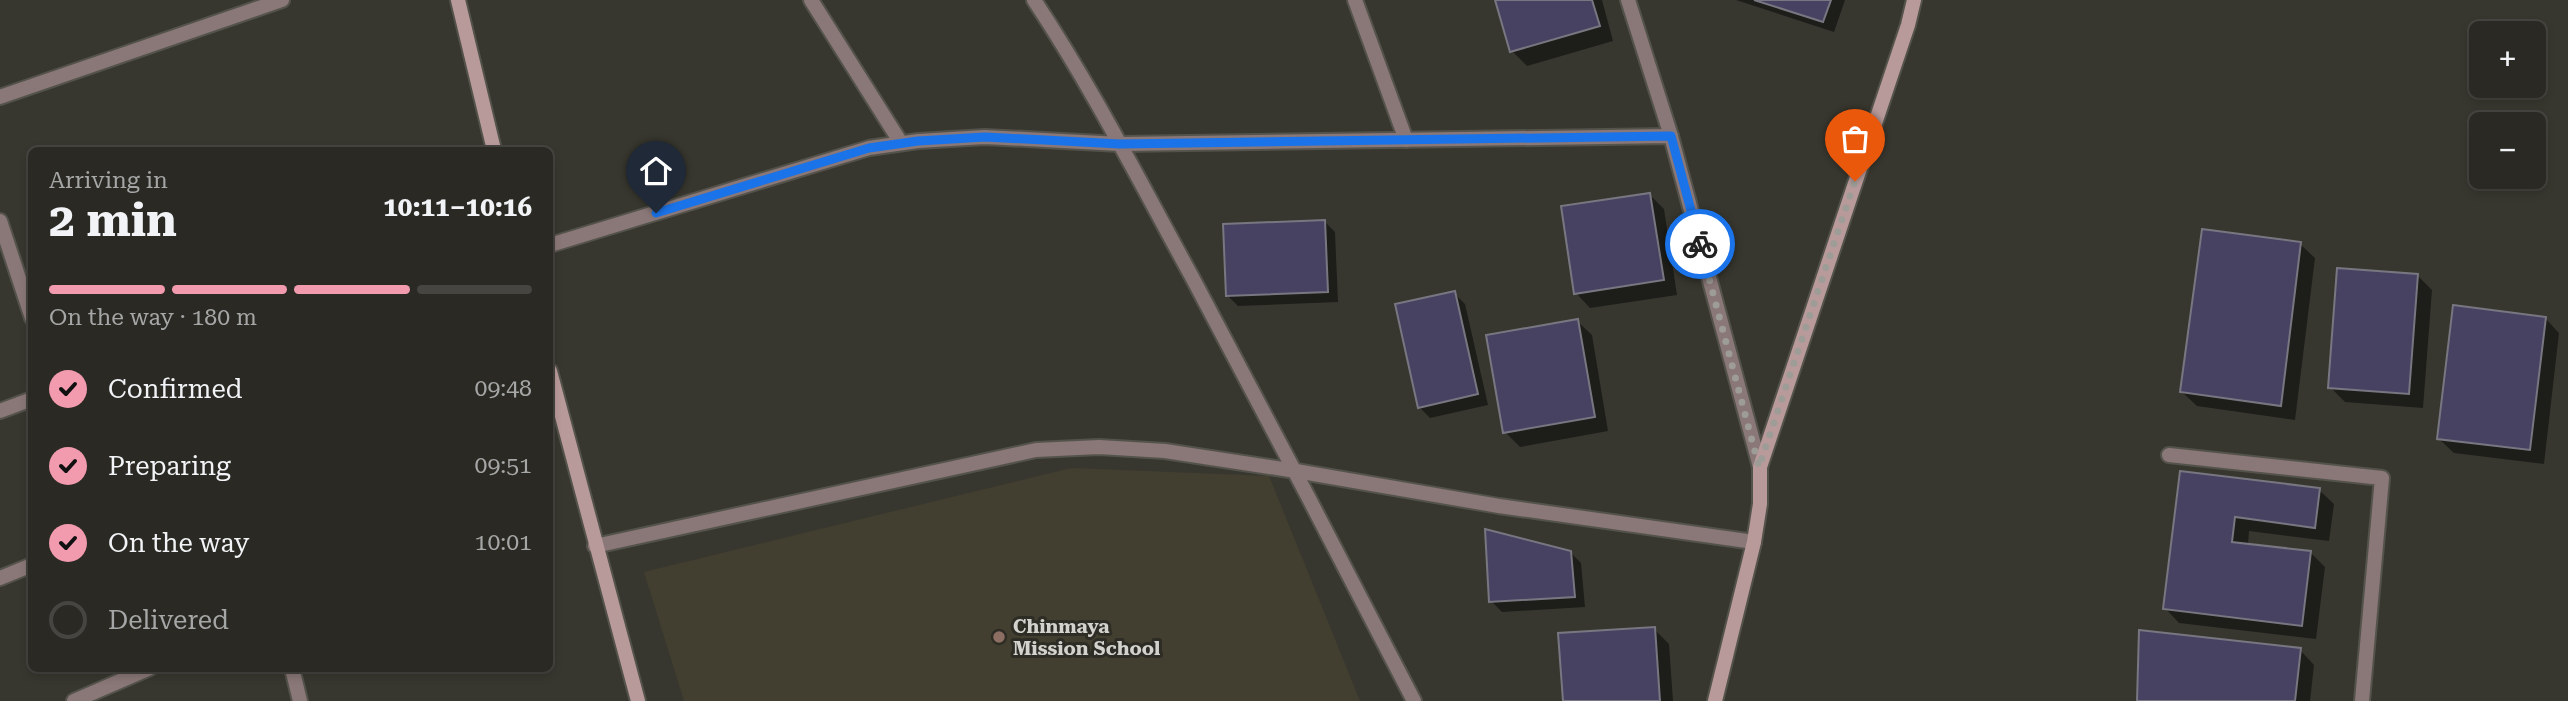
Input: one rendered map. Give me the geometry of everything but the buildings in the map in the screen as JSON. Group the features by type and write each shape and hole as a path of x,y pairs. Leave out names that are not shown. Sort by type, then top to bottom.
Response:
{"street":[{"path":"0,97 282,0"},
{"path":"458,0 493,147"},
{"path":"811,0 901,143"},
{"path":"1034,0 1060,39 1120,144 1296,471 1415,701"},
{"path":"1355,0 1406,140"},
{"path":"1628,0 1671,136 1759,467 1760,504 1754,542 1715,701"},
{"path":"1759,467 1908,25 1914,0"},
{"path":"553,245 869,148 901,143 985,137 1120,144 1671,136"},
{"path":"0,221 28,306"},
{"path":"553,383 638,701"},
{"path":"0,411 28,400"},
{"path":"595,547 1036,450 1099,447 1165,451 1499,506 1754,542"},
{"path":"2169,455 2382,478 2362,701"},
{"path":"0,578 28,567"},
{"path":"74,701 141,672"},
{"path":"293,672 300,701"}],"shaded area":[{"name":"Chinmaya Mission School","path":"1071,468 1269,476 1360,701 684,701 644,572"}],"way so far":[{"path":"1700,244 1759,467 1855,181"}],"place":[{"name":"Chinmaya Mission School","path":"999,637"}],"route":[{"path":"656,213 869,148 918,141 985,137 1120,144 1671,136 1700,244"}]}
